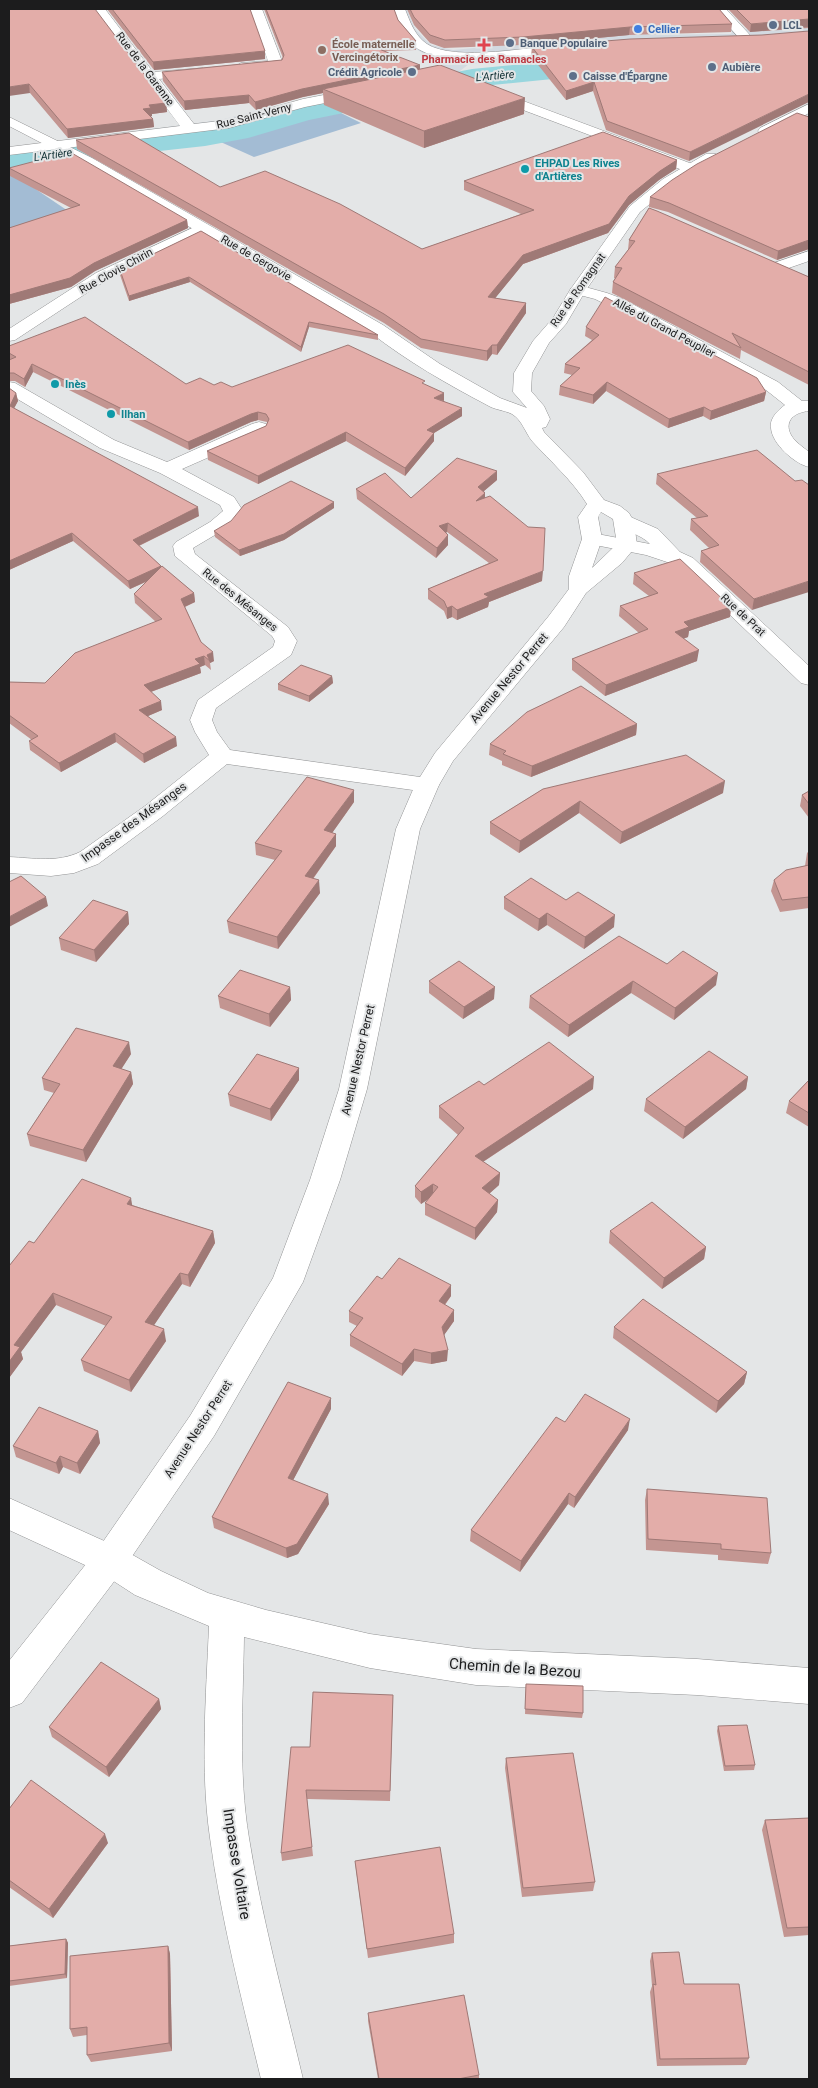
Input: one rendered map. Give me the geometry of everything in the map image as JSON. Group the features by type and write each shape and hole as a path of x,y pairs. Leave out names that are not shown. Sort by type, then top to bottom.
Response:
{"street":[{"name":"Rue de la Garenne","path":"99,9 190,129"},
{"path":"229,68 276,64 256,9"},
{"path":"399,9 406,28 424,48 453,57 580,46"},
{"path":"719,9 745,38"},
{"path":"726,38 760,37"},
{"path":"450,71 453,57"},
{"path":"150,76 210,70"},
{"name":"Rue Saint-Verny","path":"68,151 190,129 229,124 302,103 371,90"},
{"path":"482,90 690,168"},
{"path":"752,137 803,118 809,108"},
{"name":"Rue de Gergovie","path":"9,121 68,151 203,228 377,329 402,348 497,404"},
{"path":"9,151 68,151"},
{"path":"53,161 68,151"},
{"name":"Rue de Romagnat","path":"522,392 523,373 542,340 560,320 578,290 635,209 665,184 690,168 722,152"},
{"path":"635,209 656,214"},
{"name":"Rue Clovis Chirin","path":"9,336 102,276 203,228"},
{"path":"777,267 809,256"},
{"path":"760,259 793,275"},
{"name":"Allée du Grand Peuplier","path":"578,290 601,296 617,303 772,386 803,406"},
{"path":"479,393 523,373"},
{"name":"Rue des Mésanges","path":"9,387 106,444 167,469 227,501 233,511 227,520 195,537 184,546 185,556 280,632 286,641 282,650 206,705 201,720 206,732 222,756"},
{"path":"536,434 541,418 535,406 522,392 497,404 496,412 507,423 536,434 592,496 616,509 626,521 627,545"},
{"name":"Allée du Grand Peuplier","path":"803,406 787,412 780,420 779,428 784,439 809,461"},
{"path":"167,469 259,428"},
{"name":"Avenue Nestor Perret","path":"579,589 578,576 592,539 588,516 592,496"},
{"name":"Rue de Prat","path":"626,521 651,533 675,557"},
{"name":"Rue de Prat","path":"592,539 627,545 675,557 686,562 809,678"},
{"name":"Avenue Nestor Perret","path":"9,1690 110,1560 202,1426 287,1282 325,1180 353,1089 408,830 427,785 443,758 556,622 579,589 615,559 627,545"},
{"path":"222,756 427,785"},
{"name":"Impasse des Mésanges","path":"9,865 51,868 74,865 89,858 154,811 222,756"},
{"name":"Chemin de la Bezou","path":"9,1512 110,1560 148,1583 203,1608 266,1627 370,1651 449,1664 516,1670 706,1677 809,1686"},
{"name":"Impasse Voltaire","path":"226,1615 222,1751 229,1837 282,2079"}],"shaded area":[{"path":"391,9 407,9 415,29 431,45 453,50 612,35 731,34 733,30 809,26 809,41 469,64 447,81 226,128 114,140 115,134 220,120 325,94 428,75 438,62 416,49 397,28"},
{"path":"338,105 333,109 361,123 254,157 214,139 174,142 112,151 114,148 222,136"},
{"path":"9,171 71,213 9,233"}],"building":[{"path":"9,9 95,9 166,103 149,105 151,108 143,109 153,119 67,129 29,84 9,87"},
{"path":"112,9 250,9 265,51 153,62"},
{"path":"266,9 394,9 398,20 416,41 366,44 420,65 302,89 255,102 249,95 184,101 162,72 282,60 284,55"},
{"path":"410,9 719,9 732,24 630,27 523,37 445,40 430,35 414,17"},
{"path":"736,9 809,9 809,19 751,24"},
{"path":"809,31 809,94 690,152 607,121 594,82 566,91 532,47 630,39 762,35"},
{"path":"440,65 525,98 424,131 323,89"},
{"path":"797,113 809,117 809,240 778,251 669,203 650,197 697,164"},
{"path":"603,132 677,160 629,196 609,224 523,255 488,297 526,303 497,345 492,345 487,351 421,339 384,314 76,140 129,133 220,187 265,171 340,204 422,249 534,210 464,181"},
{"path":"70,152 187,220 94,263 70,278 9,295 9,228 80,205 9,168"},
{"path":"649,208 809,277 809,372 732,333 741,348 613,282 622,268 615,267 635,241 629,240"},
{"path":"201,231 378,335 309,322 301,347 189,277 129,296 120,270"},
{"path":"605,297 757,378 766,392 711,411 704,407 669,419 607,382 593,395 560,386 580,368 565,364 599,335 586,327"},
{"path":"85,317 186,384 200,378 214,385 221,382 232,387 348,345 425,381 422,383 444,393 434,398 462,408 427,430 434,433 405,468 346,432 258,476 207,451 266,426 269,419 266,414 258,412 251,414 188,442 32,364 24,379 14,373 9,373 9,360 16,357 9,353 9,346"},
{"path":"9,388 16,393 10,406 198,507 133,540 161,566 128,581 72,533 9,561"},
{"path":"757,450 795,481 802,480 809,485 809,581 754,599 701,551 719,545 691,519 708,516 657,474"},
{"path":"457,458 497,471 478,487 485,493 476,501 490,496 528,527 545,528 543,571 484,594 489,597 457,610 452,606 447,608 444,601 428,589 498,560 448,523 439,526 448,535 437,548 356,489 385,473 411,498"},
{"path":"291,481 334,502 284,534 239,550 214,531 231,521 244,505"},
{"path":"680,559 731,607 684,622 689,627 675,632 699,650 606,685 572,659 648,629 620,606 658,593 634,573"},
{"path":"162,566 194,593 181,599 201,642 213,652 207,655 210,661 204,656 195,659 200,664 144,685 161,701 139,710 176,737 143,754 115,733 59,763 29,741 38,736 9,715 9,682 45,683 75,653 162,619 134,594"},
{"path":"301,665 332,676 309,696 278,684"},
{"path":"581,686 637,724 532,766 503,754 506,751 490,744 527,712"},
{"path":"686,755 725,781 622,832 580,801 520,841 490,822 543,789"},
{"path":"307,777 354,790 324,830 336,834 305,876 319,880 277,937 227,921 282,851 255,843"},
{"path":"809,791 809,804 802,795"},
{"path":"809,865 809,897 782,900 774,880 786,870"},
{"path":"21,876 46,897 9,917 9,882"},
{"path":"531,878 566,900 578,892 615,915 585,937 547,913 539,919 504,897"},
{"path":"93,900 128,912 94,950 59,938"},
{"path":"619,936 667,964 683,951 718,973 675,1008 633,981 569,1025 530,996"},
{"path":"459,961 495,987 464,1007 429,981"},
{"path":"240,970 290,987 269,1014 218,996"},
{"path":"76,1028 129,1042 113,1066 131,1072 83,1150 27,1134 60,1084 42,1078"},
{"path":"549,1042 594,1077 475,1156 500,1173 482,1188 498,1200 475,1228 425,1203 438,1187 433,1184 421,1192 415,1186 464,1128 439,1106 479,1081 484,1085"},
{"path":"709,1051 748,1077 685,1127 646,1099"},
{"path":"257,1054 299,1068 270,1109 228,1094"},
{"path":"809,1080 809,1113 789,1101"},
{"path":"82,1179 131,1198 127,1204 213,1231 188,1275 180,1273 145,1322 164,1329 129,1380 81,1360 112,1317 53,1293 14,1345 20,1347 9,1362 9,1266 29,1241 34,1243"},
{"path":"652,1202 706,1247 664,1278 610,1231"},
{"path":"399,1258 451,1285 439,1301 454,1310 442,1327 448,1350 431,1353 414,1349 402,1364 350,1335 363,1318 349,1311 377,1276 382,1279"},
{"path":"643,1299 747,1372 718,1401 614,1327"},
{"path":"288,1382 331,1398 288,1478 328,1494 297,1544 286,1548 212,1517"},
{"path":"585,1394 630,1419 575,1497 569,1493 521,1561 471,1530 556,1417 565,1422"},
{"path":"39,1407 98,1431 77,1463 60,1456 56,1463 13,1446"},
{"path":"647,1489 767,1498 771,1553 721,1549 721,1544 648,1539"},
{"path":"101,1662 159,1699 106,1767 49,1727"},
{"path":"526,1684 583,1686 583,1713 525,1709"},
{"path":"313,1692 393,1695 390,1791 306,1790 312,1847 281,1853 291,1747 310,1747"},
{"path":"747,1725 755,1765 725,1766 718,1726"},
{"path":"573,1753 595,1882 523,1888 506,1758"},
{"path":"31,1780 105,1834 49,1909 9,1880 9,1809"},
{"path":"809,1818 809,1927 787,1928 765,1820"},
{"path":"440,1847 454,1934 367,1949 355,1861"},
{"path":"66,1939 65,1974 9,1981 9,1946"},
{"path":"168,1946 169,2043 87,2055 87,2027 70,2029 70,1956"},
{"path":"679,1952 684,1984 739,1984 749,2058 660,2059 653,1984 656,1985 652,1953"},
{"path":"464,1995 479,2075 458,2079 379,2079 368,2013"}],"waterway":[{"name":"L'Artière","path":"9,161 55,156 105,147 205,136 248,128 303,112 472,78 602,65 809,50"}],"place":[{"name":"LCL","path":"773,25"},
{"name":"Cellier","path":"638,29"},
{"name":"Banque Populaire","path":"510,43"},
{"name":"Pharmacie des Ramacles","path":"484,45"},
{"name":"École maternelle Vercingétorix","path":"322,50"},
{"name":"Aubière","path":"712,67"},
{"name":"Crédit Agricole","path":"412,72"},
{"name":"Caisse d'Épargne","path":"573,76"},
{"name":"EHPAD Les Rives d'Artières","path":"525,169"},
{"name":"Inès","path":"55,384"},
{"name":"Ilhan","path":"111,414"}]}
